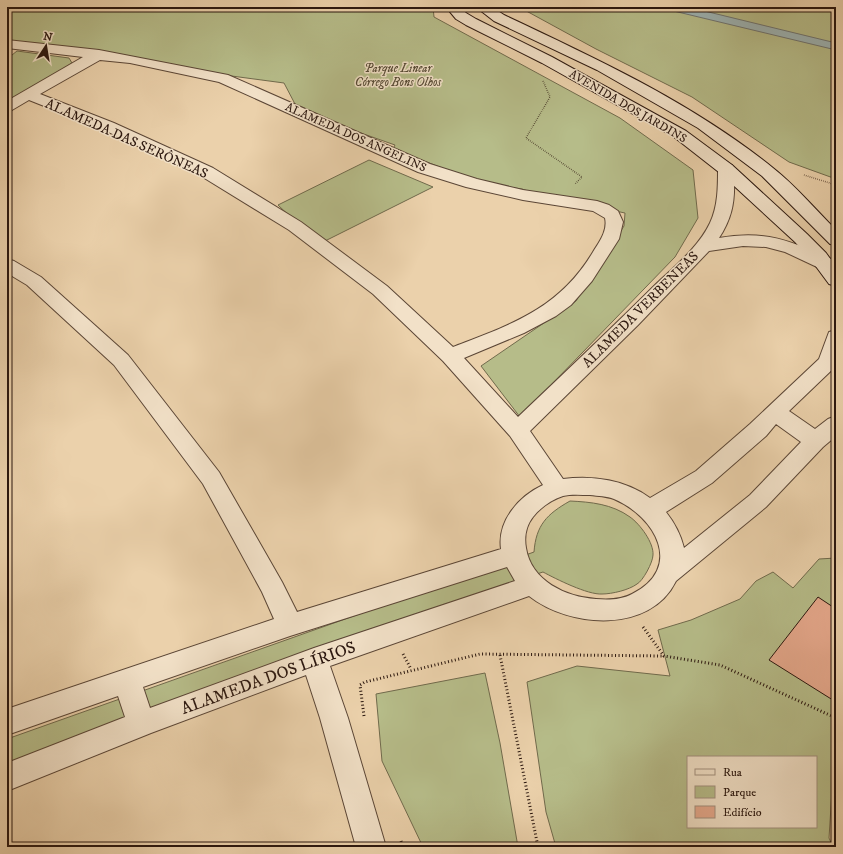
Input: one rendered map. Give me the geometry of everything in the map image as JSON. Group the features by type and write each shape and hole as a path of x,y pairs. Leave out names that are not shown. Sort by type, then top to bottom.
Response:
{"street":[{"name":"AVENIDA DOS JARDINS","path":"452,7 461,16 471,22 547,60 680,134 726,169 801,238 824,263 836,281"},
{"name":"AVENIDA DOS JARDINS","path":"483,7 499,18 602,67 704,125 768,172 836,240"},
{"path":"471,22 487,18 499,18"},
{"name":"ALAMEDA DOS ANGELINS","path":"7,44 99,54 223,78 424,168 472,183 516,193 597,206 608,210 613,217 614,224 611,236 589,274 575,290 554,308 527,324 450,356"},
{"path":"7,107 99,54"},
{"name":"ALAMEDA DAS SERÔNEAS","path":"28,95 172,155 207,172 295,226 380,290 450,356 518,430 558,489"},
{"path":"680,134 704,125"},
{"name":"ALAMEDA VERBENEAS","path":"518,430 640,311 702,247 719,224 724,210 726,169"},
{"path":"702,247 734,241 757,240 779,244 824,263"},
{"path":"7,265 34,281 121,360 212,478 273,589 290,625"},
{"path":"650,510 704,477 758,430 828,362 836,337"},
{"path":"775,412 815,441"},
{"path":"670,573 673,557 671,542 665,527 650,510 622,493 590,486 558,489 536,499 520,514 512,533 514,555 523,574 532,585 545,594 564,604 585,609 608,611 629,607 646,599 661,587 670,573 758,501 815,441 836,424"},
{"path":"7,722 290,625 514,555"},
{"name":"ALAMEDA DOS LÍRIOS","path":"7,776 141,724 314,660 532,585"},
{"path":"314,660 334,718 371,847"},
{"path":"127,680 141,724"}],"path":[{"path":"538,78 544,81 550,97 526,138 582,177 571,188"},
{"path":"629,607 664,656"},
{"path":"401,649 411,669"},
{"path":"365,724 360,685 365,682 411,669 480,654 664,656 720,665 836,718"},
{"path":"500,655 538,847"},
{"path":"400,840 403,847"}],"green space":[{"name":"Parque Linear Córrego Bons Olhos","path":"7,7 433,7 434,17 620,118 693,170 698,218 675,257 520,417 481,366 576,301 624,226 625,213 538,195 522,189 481,183 393,149 395,145 358,132 295,104 284,83 7,46"},
{"path":"519,7 836,7 836,179 789,162 692,97 596,49"},
{"path":"17,51 69,58 72,63 7,106 7,59"},
{"path":"369,160 433,187 319,244 278,205"},
{"path":"570,501 609,506 630,517 638,524 646,534 653,550 651,562 647,571 639,582 630,588 620,591 606,594 596,594 572,586 543,572 488,590 7,767 7,739 534,552 537,534 544,521 555,511"},
{"path":"836,558 836,773 833,774 829,838 833,847 556,847 546,812 527,682 577,666 670,676 658,630 691,620 740,599 756,581 773,572 793,588 819,559"},
{"path":"485,673 500,743 518,847 423,847 382,761 376,694"}],"water":[{"path":"657,7 688,7 836,43 836,50"}],"building":[{"path":"818,597 836,609 836,702 769,660"}]}
